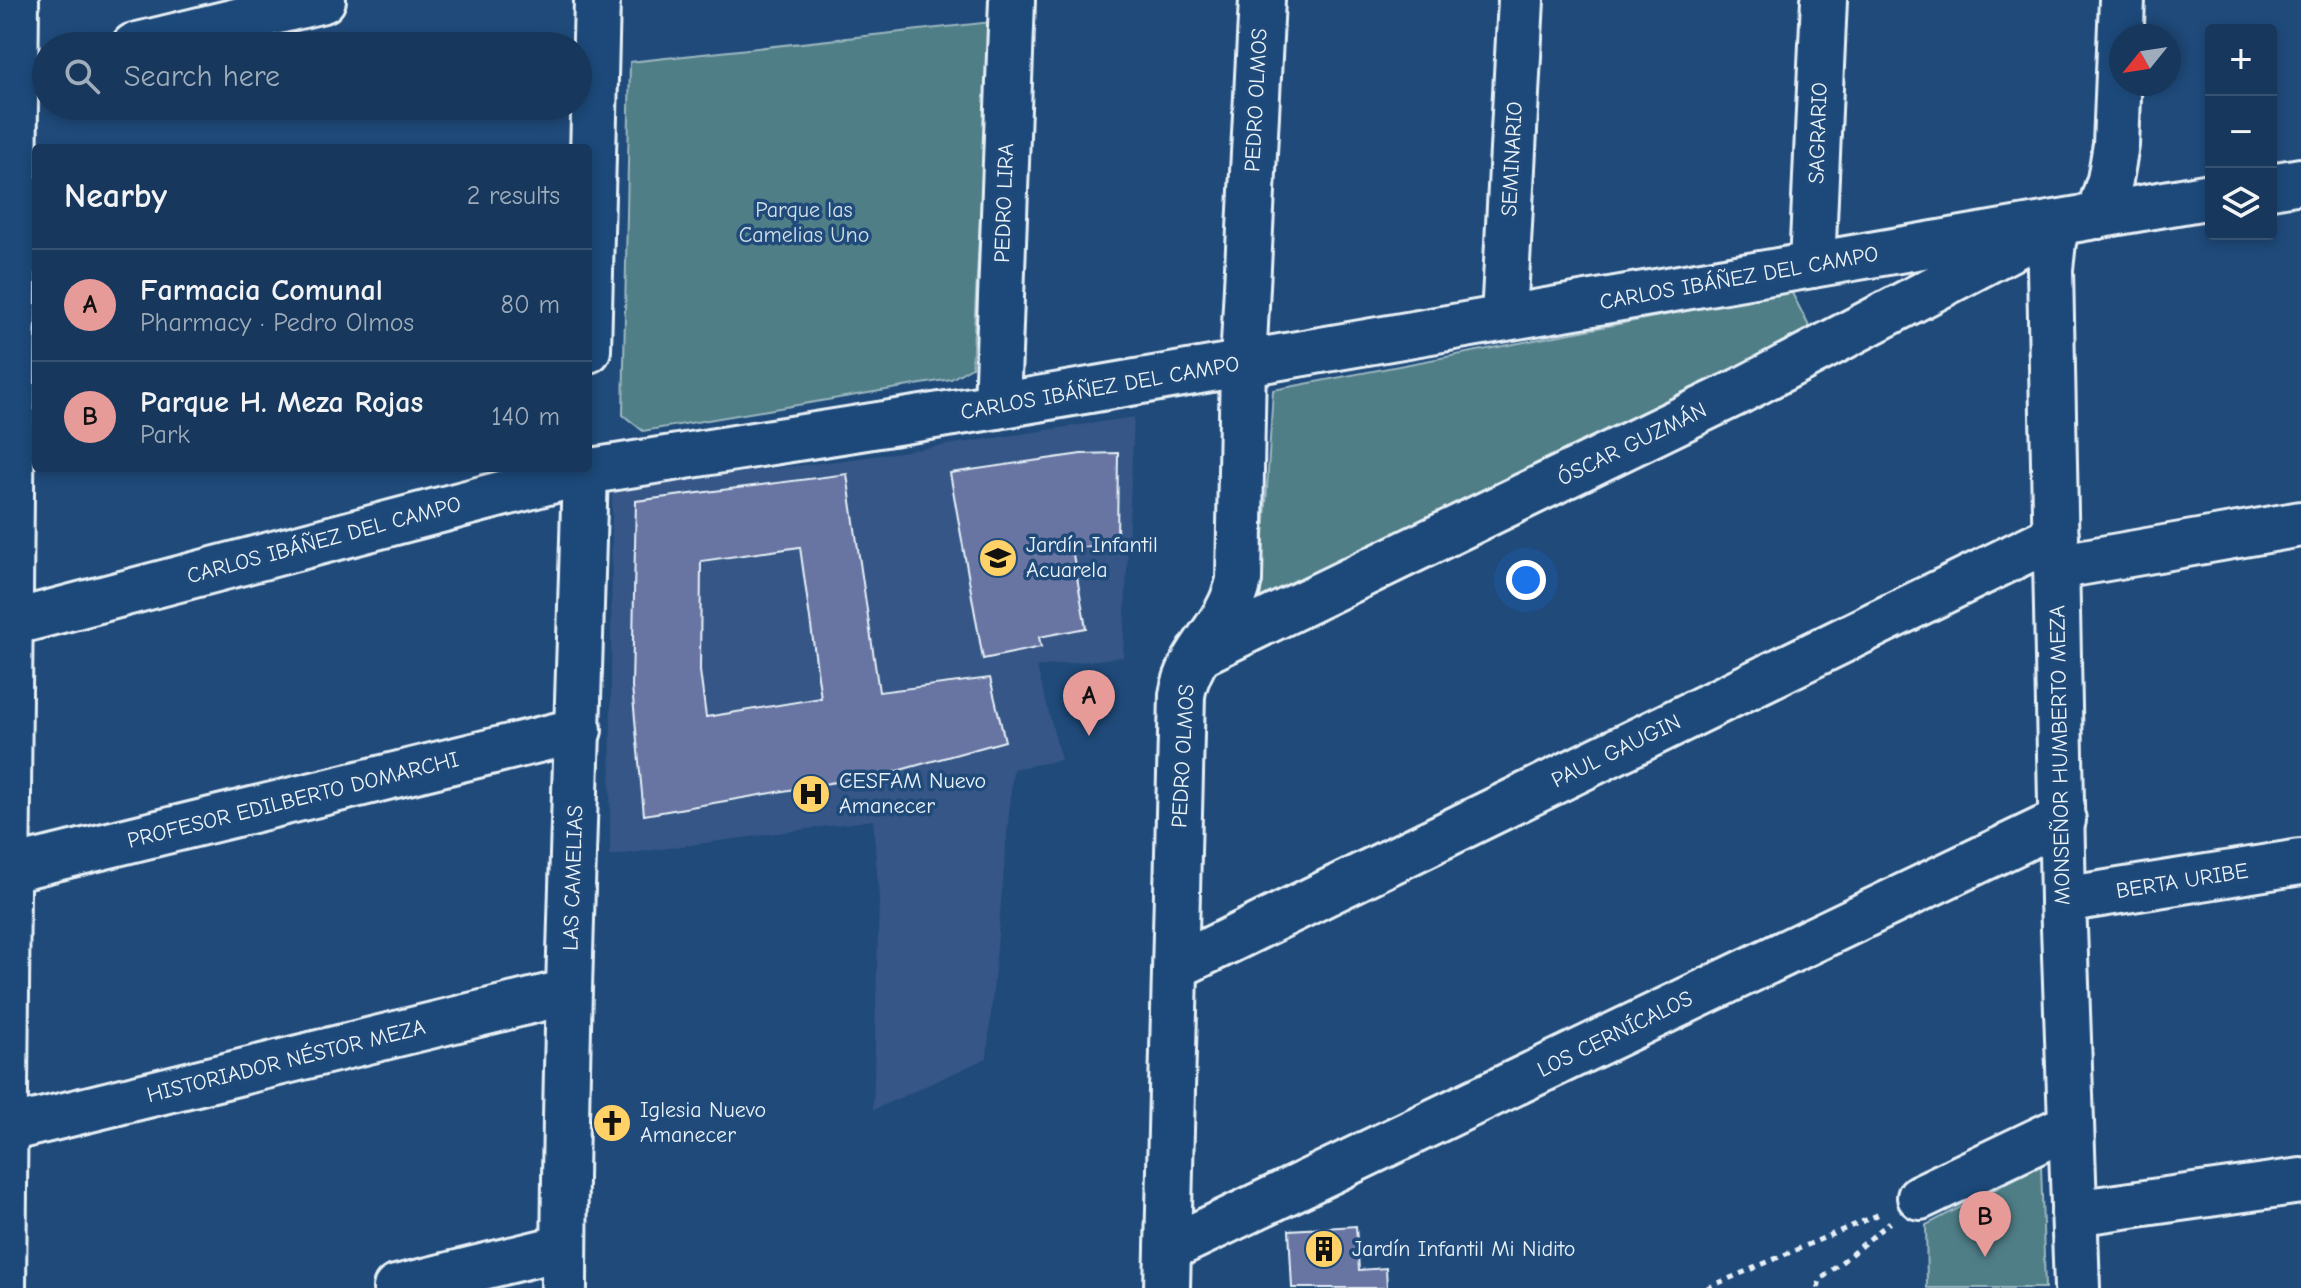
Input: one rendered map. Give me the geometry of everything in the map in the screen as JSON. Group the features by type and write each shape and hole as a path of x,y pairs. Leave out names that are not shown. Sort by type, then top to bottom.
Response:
{"street":[{"path":"3,1288 7,870 4,624 24,338 7,152 30,71 16,0"},
{"path":"192,32 323,0"},
{"path":"591,144 597,0"},
{"name":"PEDRO LIRA","path":"997,406 1012,0"},
{"name":"PEDRO OLMOS","path":"1168,1268 1182,695 1185,679 1227,616 1239,580 1243,363 1262,0"},
{"name":"SEMINARIO","path":"1504,318 1521,0"},
{"name":"SAGRARIO","path":"1812,265 1824,0"},
{"name":"MONSEÑOR HUMBERTO MEZA","path":"2077,1288 2063,900 2050,269 2053,242 2078,219 2110,180 2116,145 2122,0"},
{"path":"2277,185 2301,181"},
{"name":"CARLOS IBÁÑEZ DEL CAMPO","path":"592,469 997,406 2205,197"},
{"name":"ÓSCAR GUZMÁN","path":"1200,654 1740,391 2078,219"},
{"name":"CARLOS IBÁÑEZ DEL CAMPO","path":"4,624 577,472"},
{"name":"LAS CAMELIAS","path":"564,1267 568,992 579,730 585,472"},
{"name":"PAUL GAUGIN","path":"1177,966 2056,551 2301,524"},
{"name":"PROFESOR EDILBERTO DOMARCHI","path":"7,870 579,730"},
{"name":"LOS CERNÍCALOS","path":"1168,1268 2063,820"},
{"name":"BERTA URIBE","path":"2063,900 2301,862"},
{"name":"HISTORIADOR NÉSTOR MEZA","path":"4,1130 568,992"},
{"path":"1920,1197 2071,1125"},
{"path":"2074,1213 2301,1181"},
{"path":"396,1288 564,1267"}],"path":[{"path":"1707,1288 1920,1197"},
{"path":"1818,1288 1820,1280 1920,1197"}],"shaded area":[{"name":"CESFAM Nuevo Amanecer","path":"1134,417 1123,657 1037,667 1061,760 1013,769 987,1058 873,1110 879,899 873,820 610,856 612,488 853,459"}],"green space":[{"name":"Parque las Camelias Uno","path":"991,22 972,367 951,379 643,431 623,415 630,62"},
{"path":"1791,291 1812,332 1260,602 1273,390"},
{"path":"2041,1165 2045,1288 1927,1288 1926,1225"}],"building":[{"path":"1118,453 1117,542 1072,549 1086,628 1039,637 1041,647 983,659 950,473 1081,454"},
{"path":"847,474 879,692 990,678 1005,741 893,772 644,815 632,687 636,501","holes":["800,547 821,698 706,717 700,671 701,561"]},
{"name":"Jardín Infantil Mi Nidito","path":"1356,1226 1359,1270 1386,1268 1387,1288 1292,1288 1289,1230"}],"place":[{"name":"Jardín Infantil Acuarela","path":"998,558"},
{"name":"Farmacia Comunal","path":"1089,736"},
{"name":"CESFAM Nuevo Amanecer","path":"811,794"},
{"name":"Iglesia Nuevo Amanecer","path":"612,1123"},
{"name":"Jardín Infantil Mi Nidito","path":"1324,1249"},
{"name":"Parque H. Meza Rojas","path":"1985,1257"}]}
